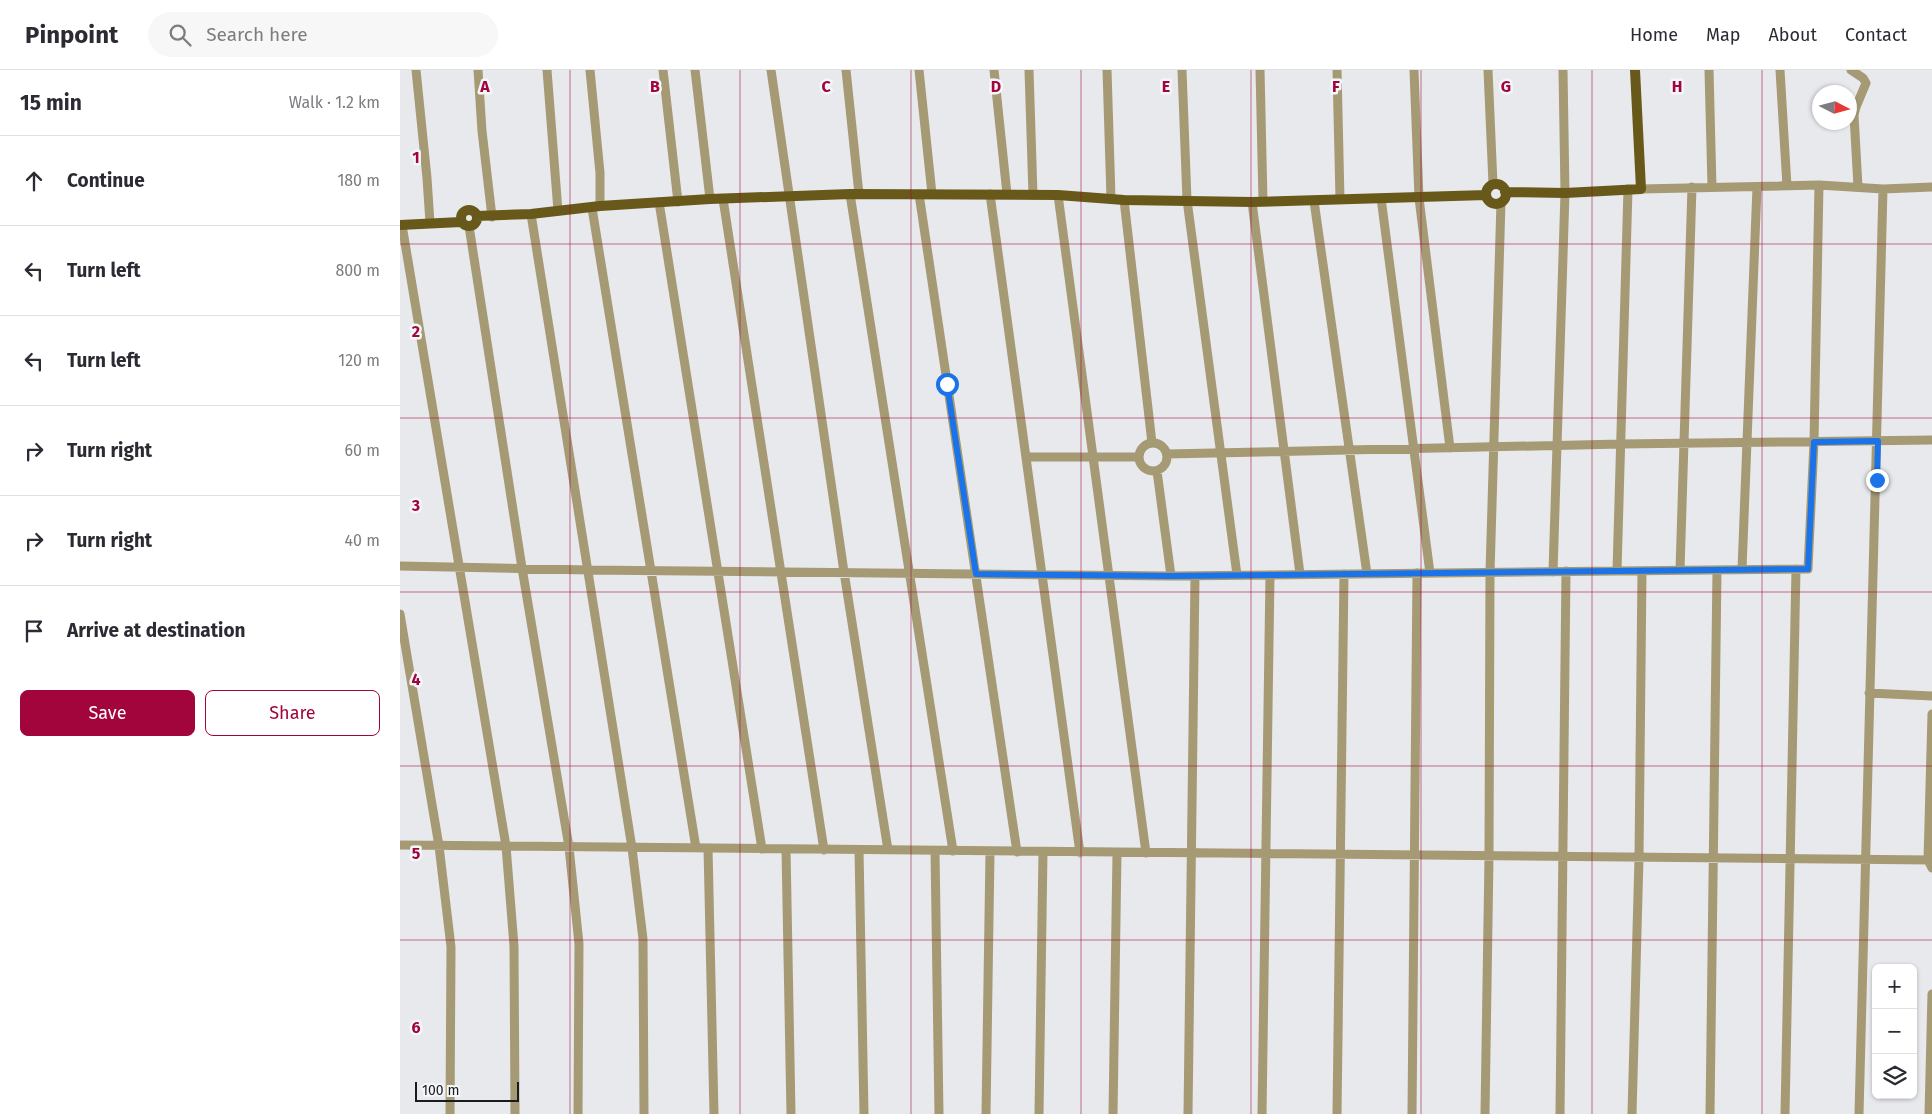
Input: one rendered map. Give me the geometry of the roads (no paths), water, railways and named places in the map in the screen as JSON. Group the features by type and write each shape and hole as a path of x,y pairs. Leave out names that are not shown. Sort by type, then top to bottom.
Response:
{"main road":[{"path":"1503,197 1502,186 1493,184 1487,188 1486,195 1490,202 1497,203 1503,197 1642,189 1635,70"},
{"path":"477,216 492,217 710,199 854,194 1033,194 1124,200 1257,202 1486,195"},
{"path":"465,224 462,213 466,210 474,211 477,216"},
{"path":"401,225 430,223 474,224 477,216"}],"street":[{"path":"416,70 430,223"},
{"path":"478,70 482,131 492,217"},
{"path":"547,70 558,211"},
{"path":"590,70 600,173 596,207 651,570 696,848"},
{"path":"663,70 678,202"},
{"path":"695,70 710,199"},
{"path":"771,70 844,572 888,850"},
{"path":"846,70 854,194 953,851"},
{"path":"919,70 932,194"},
{"path":"994,70 1007,194"},
{"path":"1029,70 1033,194"},
{"path":"1107,70 1111,198"},
{"path":"1182,70 1187,200 1237,575"},
{"path":"1260,70 1257,202 1284,452 1300,574"},
{"path":"1337,70 1340,199"},
{"path":"1414,70 1419,198 1450,448"},
{"path":"1488,70 1493,184"},
{"path":"1553,572 1565,193 1563,70"},
{"path":"1709,70 1712,187"},
{"path":"1780,70 1787,186"},
{"path":"1851,70 1863,78 1866,83 1854,115 1858,187"},
{"path":"1642,189 1819,185 1883,189 1932,187"},
{"path":"400,566 588,570 1171,576 1808,569 1814,442 1819,185"},
{"path":"1742,569 1757,186"},
{"path":"1680,570 1692,187"},
{"path":"1617,571 1628,189"},
{"path":"1859,1114 1864,860 1878,441 1883,189"},
{"path":"918,194 1018,852"},
{"path":"990,194 1080,853"},
{"path":"1058,195 1146,853"},
{"path":"1485,1114 1492,447 1503,197"},
{"path":"1381,198 1430,573"},
{"path":"723,199 824,850"},
{"path":"1124,200 1152,442"},
{"path":"1314,201 1367,574"},
{"path":"659,202 762,849"},
{"path":"531,214 632,848 643,940 644,1114"},
{"path":"465,224 569,847 579,944 578,1114"},
{"path":"401,225 506,846 514,946 515,1114"},
{"path":"1167,454 1556,445 1932,440"},
{"path":"1152,442 1162,446 1167,454 1165,465 1157,471 1146,470 1140,462 1139,456 1143,447 1152,442"},
{"path":"1026,457 1139,456"},
{"path":"1157,471 1171,576"},
{"path":"1784,1114 1796,569"},
{"path":"1632,1114 1639,858 1642,570"},
{"path":"1710,1114 1717,570"},
{"path":"1560,1114 1566,571"},
{"path":"1412,1114 1417,573"},
{"path":"1337,1114 1344,574"},
{"path":"1262,1114 1270,575"},
{"path":"1188,1114 1195,576"},
{"path":"400,614 439,846 450,947 450,1114"},
{"path":"1870,693 1932,696"},
{"path":"400,845 1713,858 1931,863 1932,714"},
{"path":"708,848 714,1114"},
{"path":"786,849 791,1114"},
{"path":"859,850 864,1114"},
{"path":"935,851 939,1114"},
{"path":"986,1114 990,852"},
{"path":"1038,1114 1043,852"},
{"path":"1113,1114 1117,853"},
{"path":"1929,1114 1932,994"}]}
